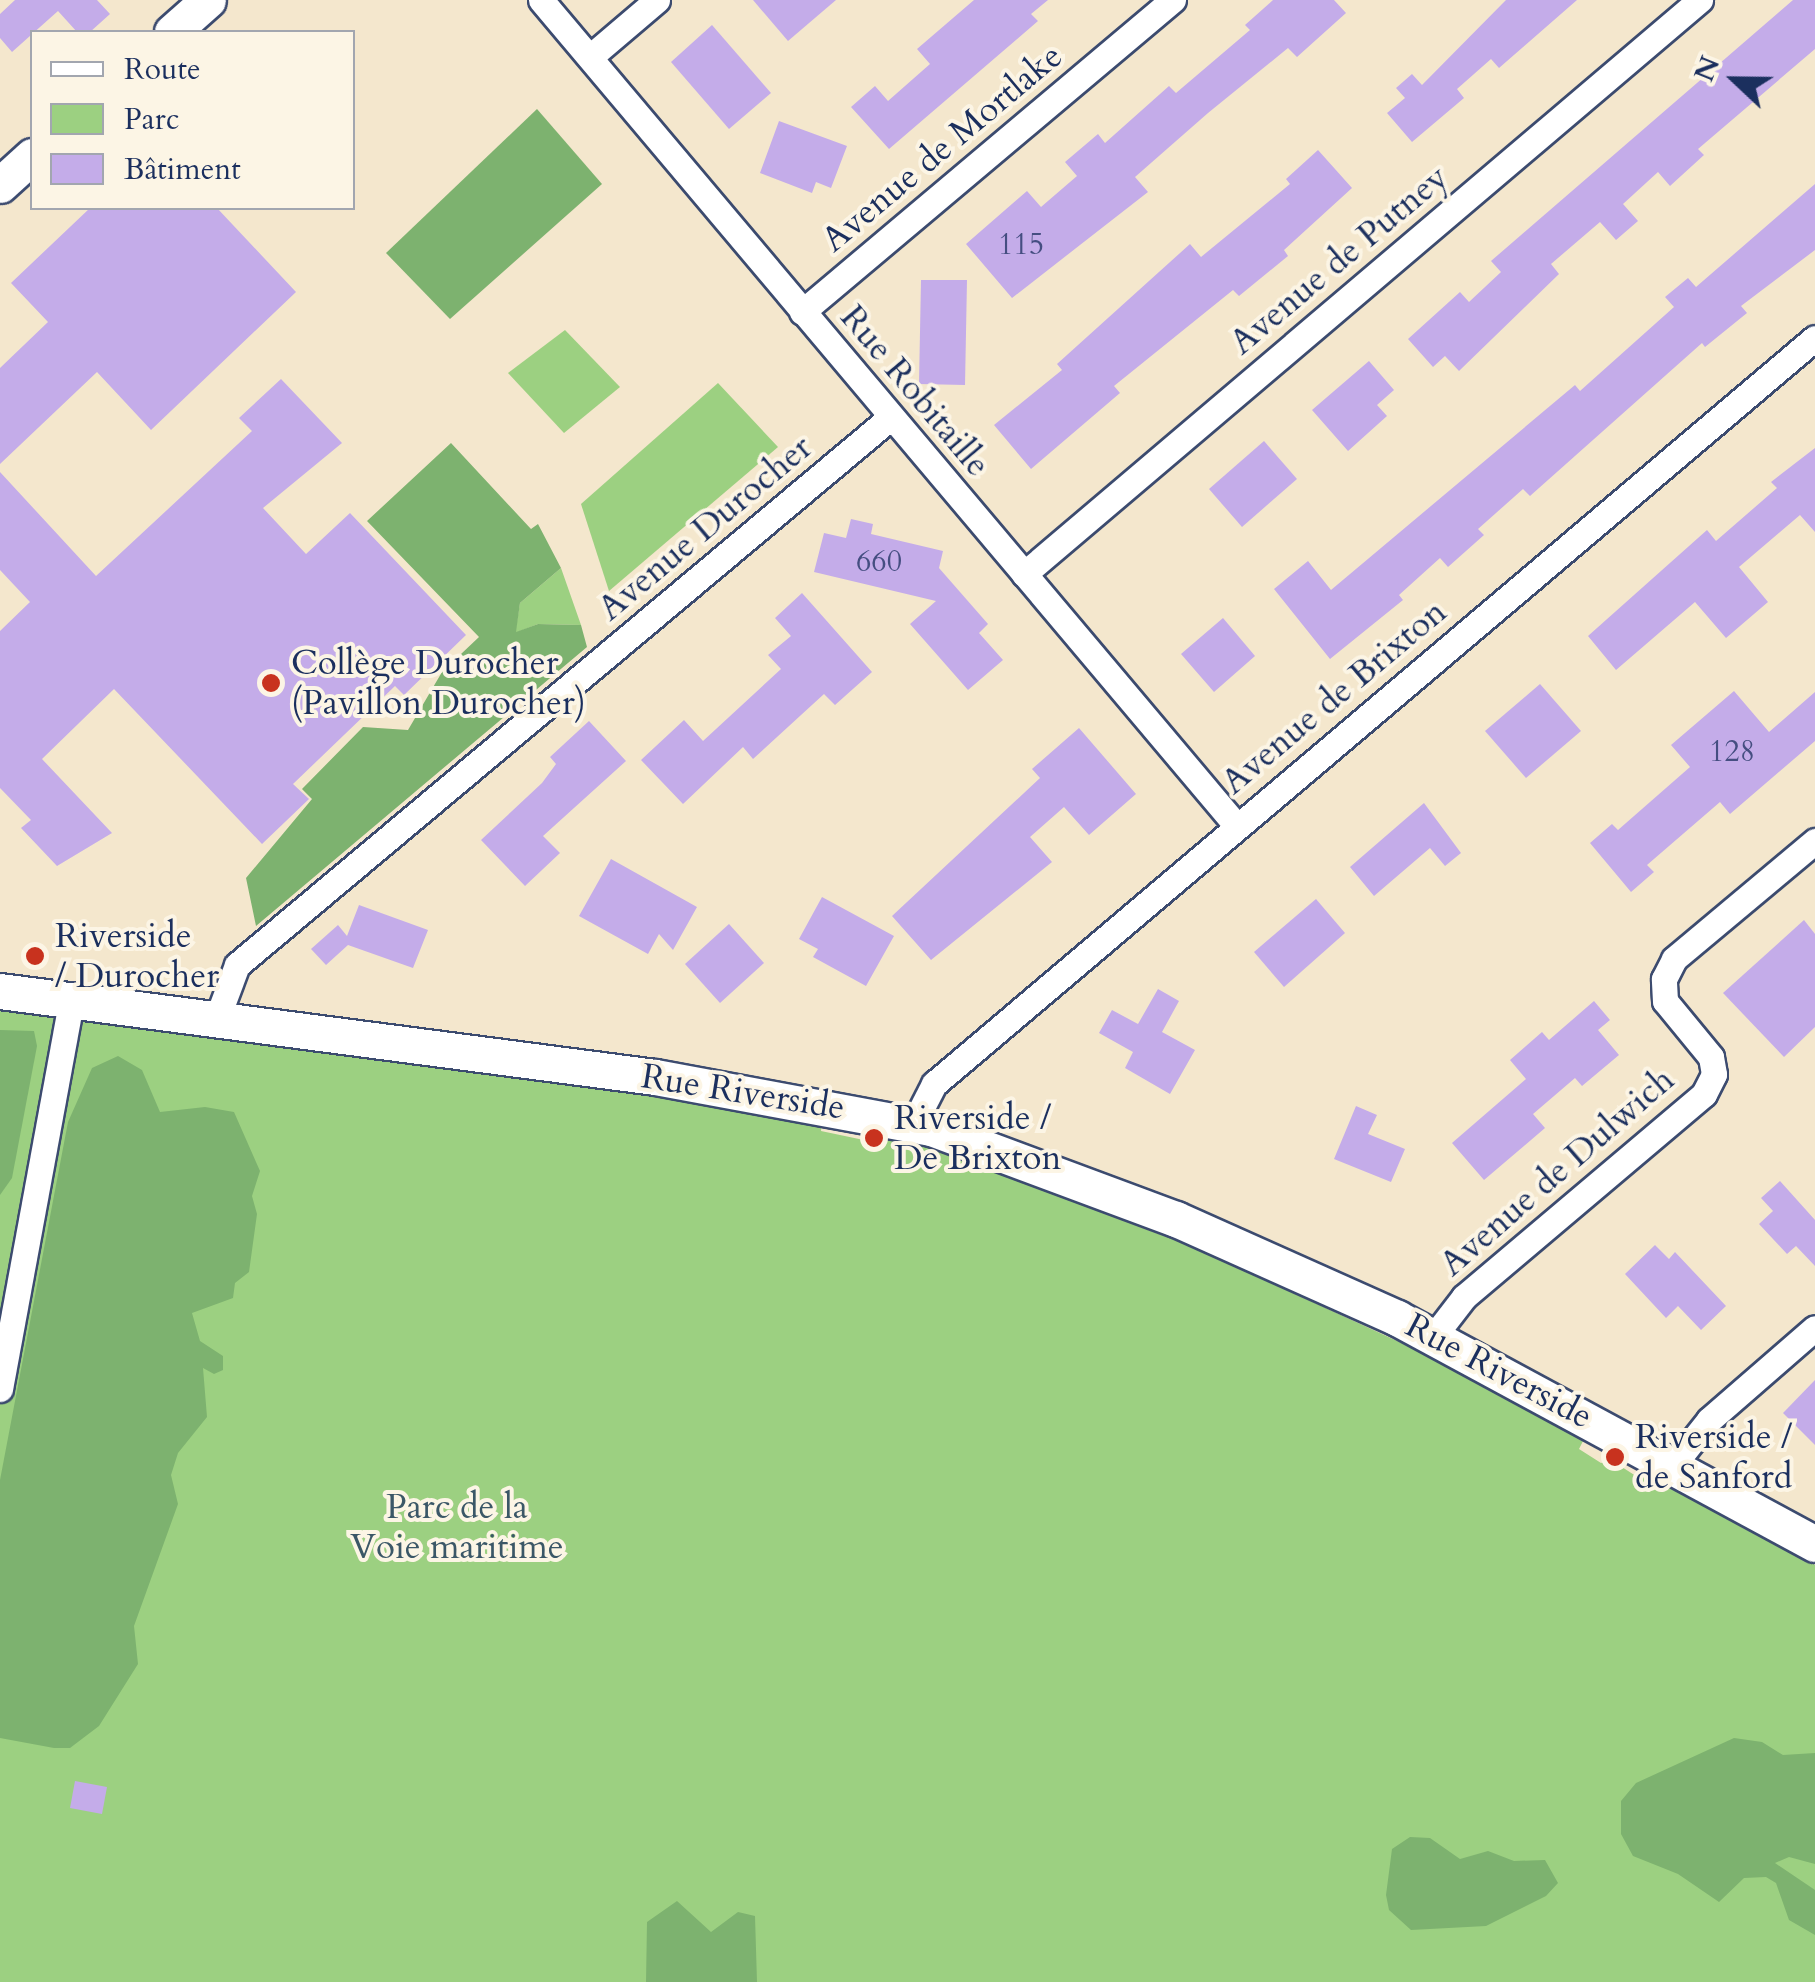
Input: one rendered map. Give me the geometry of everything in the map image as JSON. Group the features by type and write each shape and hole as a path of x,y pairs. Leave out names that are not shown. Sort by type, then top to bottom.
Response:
{"street":[{"path":"174,30 208,0"},
{"name":"Rue Robitaille","path":"541,0 1236,825"},
{"path":"590,57 657,0"},
{"name":"Avenue de Mortlake","path":"802,312 1173,0"},
{"name":"Avenue de Putney","path":"1024,574 1700,0"},
{"path":"0,185 30,158"},
{"name":"Avenue de Brixton","path":"914,1123 934,1084 1815,338"},
{"name":"Avenue Durocher","path":"218,1016 237,965 891,417"},
{"name":"Avenue de Dulwich","path":"1434,1336 1464,1296 1704,1094 1714,1074 1711,1057 1665,1002 1664,979 1674,959 1815,841"},
{"name":"Rue Riverside","path":"0,991 218,1016 781,1096 914,1123 1176,1219 1434,1336 1815,1544"},
{"path":"0,1388 72,998"},
{"path":"1674,1464 1708,1420 1815,1328"}],"green space":[{"path":"537,109 602,184 450,319 386,253"},
{"path":"565,330 620,387 564,433 508,373"},
{"path":"718,383 778,447 609,591 581,504"},
{"path":"451,443 531,529 538,524 561,568 520,603 516,632 538,624 581,625 587,647 256,926 246,878 312,799 302,789 363,727 408,730 442,672 479,637 367,521"},
{"path":"561,568 581,625 538,624 515,633 520,603"},
{"name":"Parc de la Voie maritime","path":"0,1009 667,1098 822,1123 821,1131 878,1143 881,1135 917,1143 1196,1248 1462,1371 1585,1437 1579,1449 1601,1463 1611,1460 1639,1478 1645,1470 1815,1565 1815,1982 0,1982"},
{"path":"0,1030 34,1031 37,1046 12,1178 0,1195"},
{"path":"118,1056 142,1070 160,1112 205,1107 234,1112 260,1171 252,1196 257,1214 249,1272 235,1283 233,1298 192,1313 200,1341 223,1356 223,1370 214,1374 203,1368 207,1417 178,1453 171,1475 178,1504 134,1626 138,1664 99,1726 70,1748 54,1748 0,1738 0,1480 68,1122 92,1068"},
{"path":"1734,1738 1762,1742 1783,1755 1815,1753 1815,1864 1789,1857 1775,1863 1815,1890 1815,1935 1789,1920 1776,1883 1766,1877 1744,1878 1719,1902 1678,1874 1633,1856 1621,1834 1621,1801 1636,1783"},
{"path":"1410,1837 1430,1838 1460,1859 1488,1851 1514,1861 1545,1860 1558,1883 1546,1896 1486,1926 1411,1930 1389,1910 1386,1895 1392,1849"},
{"path":"677,1901 711,1932 738,1912 755,1916 757,1982 646,1982 647,1922"}],"building":[{"path":"15,0 97,0 110,14 92,30 75,30 58,11 37,30 30,30 30,36 12,52 0,38 0,14"},
{"path":"753,0 836,0 788,41"},
{"path":"974,0 1048,0 1031,14 1038,21 889,149 851,107 875,86 888,101 930,64 917,49"},
{"path":"1273,0 1334,0 1346,13 1297,57 1288,48 1208,113 1135,177 1148,192 1012,298 966,244 1027,191 1041,207 1077,176 1065,162 1098,134 1105,143 1169,86 1176,93 1250,30 1245,25"},
{"path":"1506,0 1577,0 1499,68 1491,59 1457,89 1464,98 1412,142 1387,113 1405,98 1396,88 1412,74 1422,85"},
{"path":"1793,0 1815,0 1815,49 1698,149 1704,155 1670,186 1658,172 1623,204 1638,221 1616,240 1600,222 1551,264 1559,274 1459,371 1445,356 1433,367 1408,339 1460,292 1469,302 1501,272 1491,261"},
{"path":"712,25 771,93 729,129 671,62"},
{"path":"779,121 847,146 831,188 816,182 812,193 760,173"},
{"path":"1318,150 1352,188 1284,250 1288,256 1239,296 1233,290 1114,386 1120,393 1031,469 994,425 1062,370 1057,364 1190,244 1201,257 1290,184 1286,179"},
{"path":"1815,184 1815,250 1741,306 1747,313 1705,347 1702,343 1530,496 1523,489 1478,529 1484,535 1448,567 1440,558 1399,595 1403,600 1330,659 1274,589 1308,561 1331,590 1575,385 1580,391 1674,307 1665,297 1688,278 1696,287"},
{"path":"88,210 219,210 296,292 151,430 97,372 0,464 0,368 48,322 11,283"},
{"path":"921,280 967,280 965,385 919,384"},
{"path":"1369,361 1394,390 1377,405 1387,416 1348,451 1312,410"},
{"path":"281,379 342,443 263,508 306,554 350,513 466,635 404,695 395,686 293,784 309,799 262,844 114,689 42,759 112,833 57,866 21,828 31,820 0,788 0,631 30,602 0,570 0,472 96,576 252,431 239,418"},
{"path":"1264,441 1297,479 1242,527 1209,489"},
{"path":"1815,448 1815,532 1800,515 1739,567 1768,602 1726,638 1695,602 1616,670 1588,636 1707,530 1716,541 1777,488 1771,482"},
{"path":"851,519 873,524 871,534 943,551 939,568 988,624 979,633 1003,660 968,690 910,624 936,601 814,572 824,533 846,538"},
{"path":"802,593 872,672 835,705 824,694 753,759 743,747 683,804 641,760 684,720 703,741 781,669 768,655 791,636 775,618"},
{"path":"1223,618 1255,656 1214,692 1181,654"},
{"path":"1540,684 1581,731 1526,778 1485,731"},
{"path":"1734,691 1769,732 1815,692 1815,741 1730,814 1720,802 1647,865 1654,872 1631,892 1590,843 1612,824 1618,830 1690,767 1671,745"},
{"path":"589,721 626,761 543,836 560,853 525,886 481,840 542,783 556,764 550,757"},
{"path":"1079,728 1136,794 1089,835 1064,807 1030,837 1052,862 931,960 892,916 1040,778 1032,769"},
{"path":"1424,803 1461,853 1445,866 1430,848 1374,896 1350,867"},
{"path":"611,859 697,907 673,950 659,934 648,954 579,916"},
{"path":"822,897 894,936 866,986 813,957 818,949 799,939"},
{"path":"1316,899 1345,933 1284,987 1254,952"},
{"path":"359,905 428,930 413,968 348,945 326,965 311,949 338,925 347,936"},
{"path":"1804,920 1815,934 1815,1027 1784,1057 1723,993"},
{"path":"729,924 764,963 720,1003 685,964"},
{"path":"1158,989 1179,1001 1162,1032 1195,1050 1170,1094 1125,1068 1133,1052 1099,1033 1112,1010 1138,1024"},
{"path":"1594,1001 1610,1020 1598,1030 1619,1055 1582,1086 1575,1078 1533,1114 1545,1128 1484,1180 1452,1143 1526,1079 1510,1060 1542,1032 1549,1040"},
{"path":"1356,1106 1377,1115 1368,1134 1405,1149 1391,1182 1334,1159"},
{"path":"1780,1181 1815,1220 1815,1266 1796,1246 1787,1254 1759,1224 1773,1211 1761,1198"},
{"path":"1655,1245 1669,1259 1675,1252 1726,1306 1701,1330 1678,1306 1666,1318 1625,1274"},
{"path":"1815,1380 1815,1445 1783,1413"},
{"path":"75,1781 107,1787 102,1814 70,1808"}],"place":[{"name":"Collège Durocher (Pavillon Durocher)","path":"271,683"},
{"name":"Riverside / Durocher","path":"35,956"},
{"name":"Riverside / De Brixton","path":"874,1138"},
{"name":"Riverside / de Sanford","path":"1615,1457"}]}
